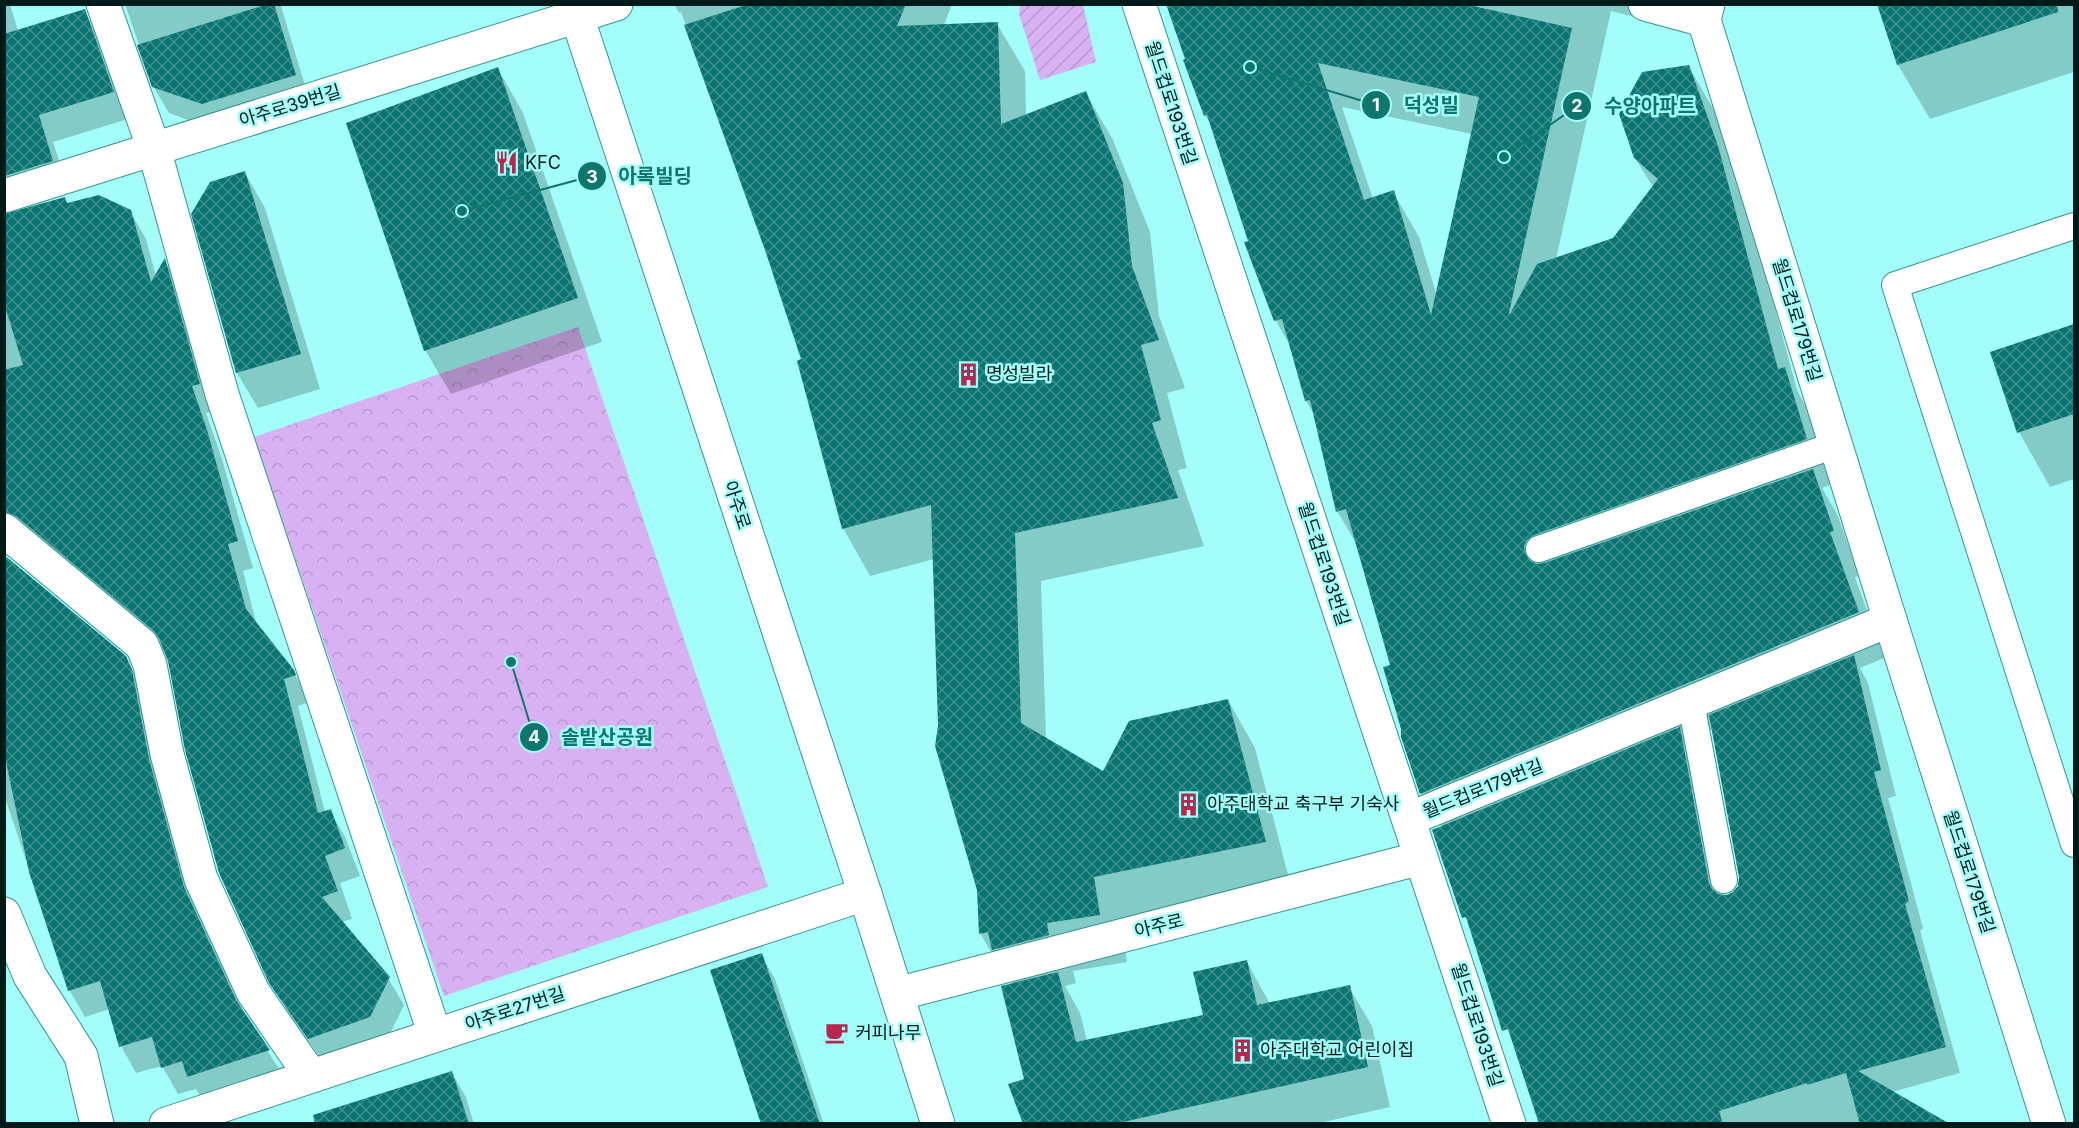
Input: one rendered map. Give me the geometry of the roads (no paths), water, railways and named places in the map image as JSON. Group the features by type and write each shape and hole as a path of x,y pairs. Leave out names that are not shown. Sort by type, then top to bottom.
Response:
{"street":[{"path":"103,4 154,149 222,394 435,1035"},
{"path":"575,10 616,4"},
{"name":"월드컵로193번길","path":"1139,4 1509,1124"},
{"name":"월드컵로179번길","path":"1645,4 1706,12 1835,445 2049,1124"},
{"name":"아주로39번길","path":"4,196 575,10"},
{"name":"아주로","path":"575,10 865,894 938,1124"},
{"path":"4,530 142,645 150,666 167,754 201,879 253,992 311,1076"},
{"name":"월드컵로179번길","path":"1409,819 1890,620"},
{"name":"아주로","path":"897,994 1421,858"},
{"name":"아주로27번길","path":"166,1124 865,894"},
{"path":"4,914 30,976 81,1056 97,1124"}],"lane":[{"path":"2074,226 1895,285 2074,844"},
{"path":"1539,549 1835,445"},
{"path":"1691,703 1724,880"}],"place":[{"name":"덕성빌","path":"1250,67"},
{"name":"수양아파트","path":"1504,157"},
{"name":"KFC","path":"507,163"},
{"name":"아록빌딩","path":"462,211"},
{"name":"명성빌라","path":"968,374"},
{"name":"솔밭산공원","path":"511,662"},
{"name":"아주대학교 축구부 기숙사","path":"1189,804"},
{"name":"커피나무","path":"837,1033"},
{"name":"아주대학교 어린이집","path":"1242,1050"}]}
